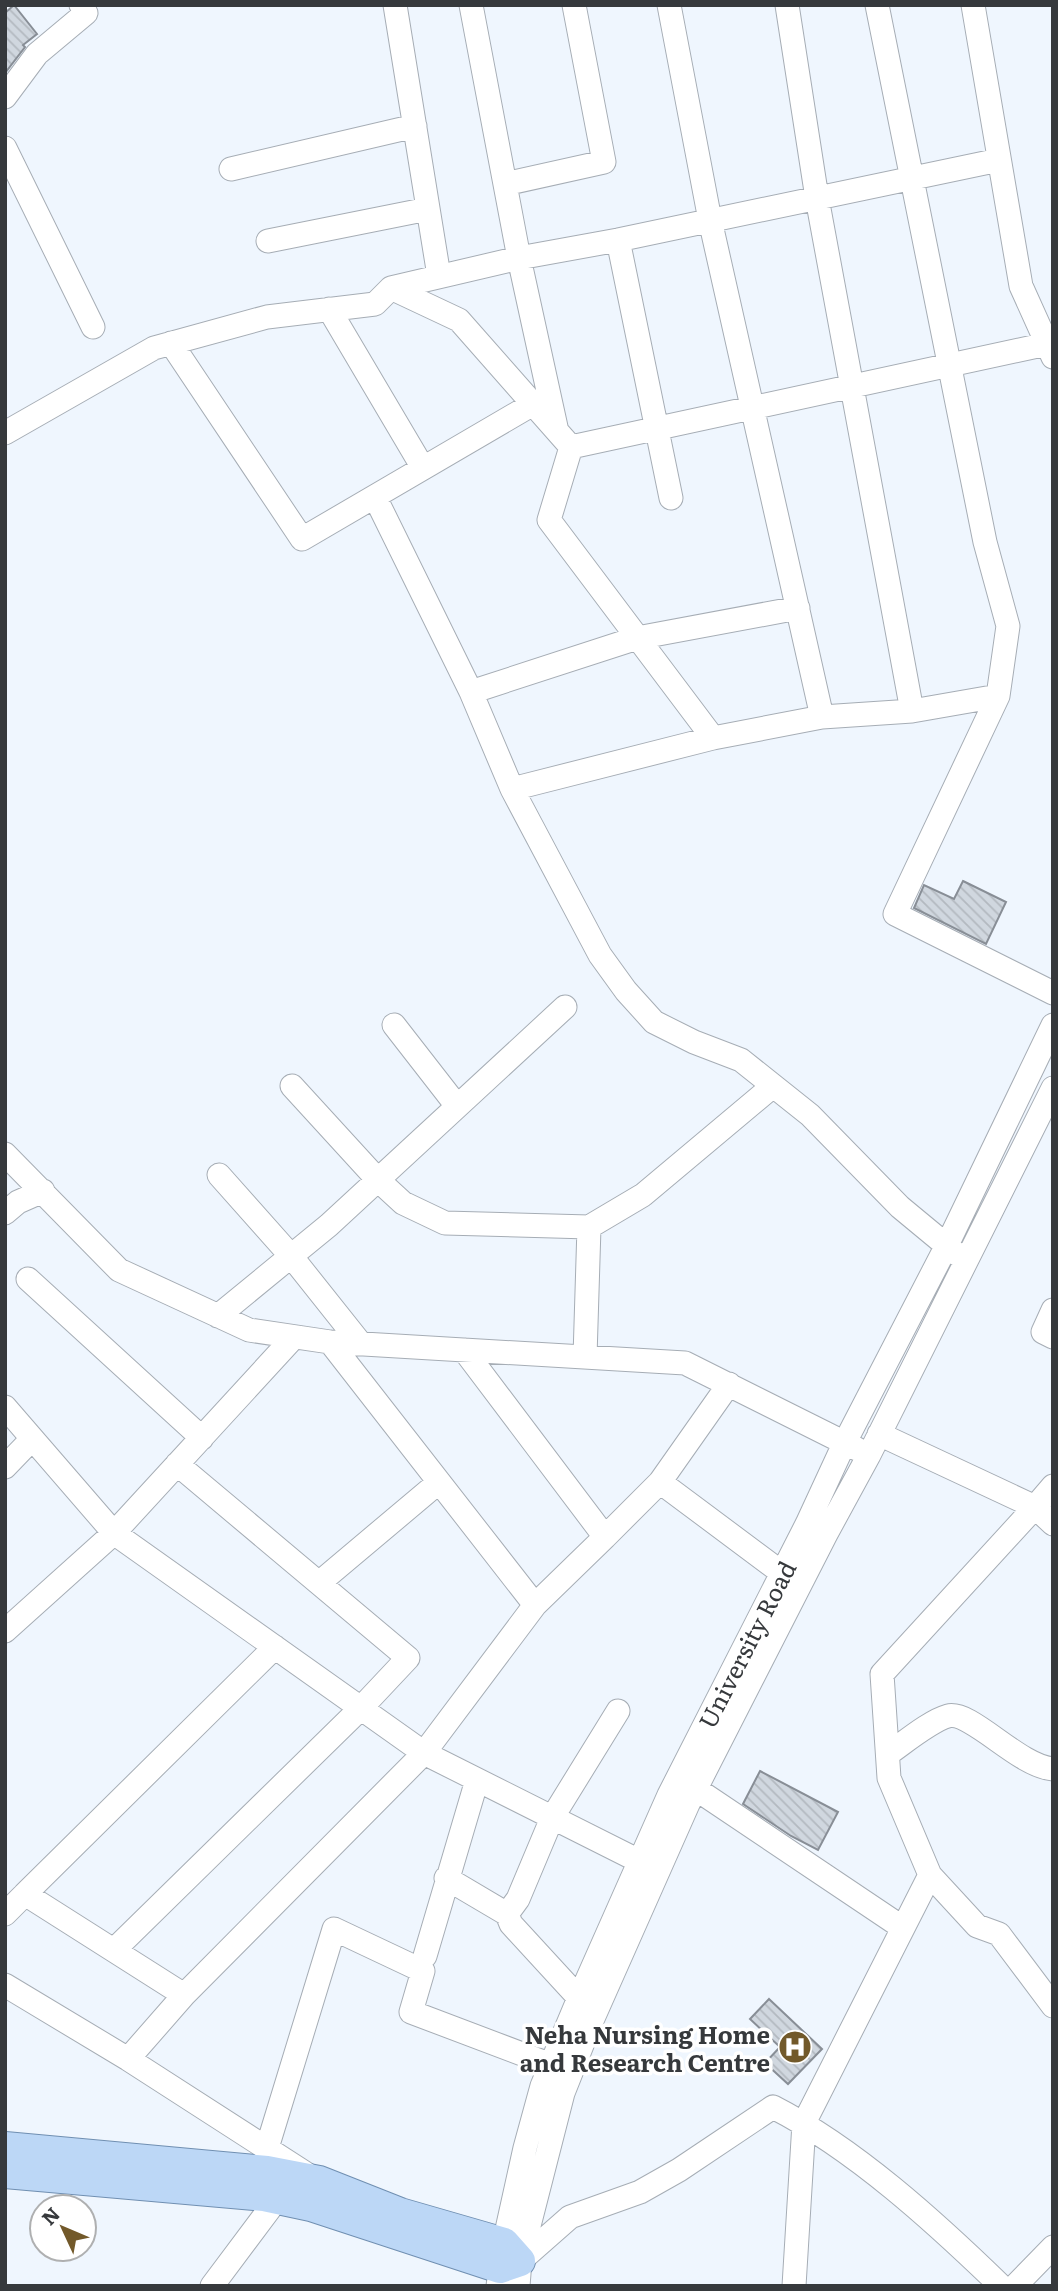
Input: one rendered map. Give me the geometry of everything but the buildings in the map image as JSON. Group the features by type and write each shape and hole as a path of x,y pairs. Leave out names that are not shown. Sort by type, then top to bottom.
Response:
{"main road":[{"path":"5,2147 267,2171 318,2182 400,2213 508,2269"},
{"path":"5,2172 277,2199 312,2206 508,2269"}],"street":[{"path":"395,5 439,276"},
{"path":"471,5 519,258 564,438 549,520 713,738"},
{"path":"505,184 604,162 574,5"},
{"path":"669,5 710,220 822,717"},
{"path":"787,5 817,198 912,711"},
{"path":"877,5 985,542 1008,626 998,696 895,914 1053,993"},
{"path":"564,438 655,429 948,366 1050,351 1021,286 974,5"},
{"path":"8,87 37,54 89,8"},
{"path":"231,169 415,126"},
{"path":"5,148 93,327"},
{"path":"8,424 154,348 267,317 375,304 391,288 439,276 999,160"},
{"path":"268,241 428,209"},
{"path":"618,240 671,498"},
{"path":"391,288 459,320 564,438"},
{"path":"330,309 423,468"},
{"path":"171,343 302,539 533,404"},
{"path":"374,497 471,692 512,789 600,955 654,1022 694,1042 741,1060 810,1115 900,1207 946,1247 966,1259"},
{"path":"471,692 637,638 798,608"},
{"path":"512,789 713,738 822,717 912,711 998,696"},
{"path":"218,1316 378,1180 565,1007"},
{"path":"394,1025 457,1106"},
{"name":"University Road","path":"508,2269 525,2148 542,2086 639,1861 669,1795 844,1444 946,1247 1053,1025"},
{"path":"292,1086 378,1180 403,1203 445,1223 589,1227 643,1195 774,1086"},
{"name":"University Road","path":"508,2269 563,2093 590,2025 696,1789 869,1455 1053,1087"},
{"path":"5,1154 119,1270 249,1330 330,1342 685,1363 869,1455"},
{"path":"219,1175 291,1256 361,1344"},
{"path":"5,1213 18,1202 43,1191"},
{"path":"585,1357 589,1227"},
{"path":"28,1279 202,1438"},
{"path":"1053,1310 1043,1332 1053,1337"},
{"path":"5,1631 114,1533 294,1337"},
{"path":"330,1342 535,1605"},
{"path":"464,1350 605,1537"},
{"path":"128,2059 184,1995 424,1753 535,1605 660,1482 729,1384"},
{"path":"5,1407 114,1533 424,1753 639,1861"},
{"path":"879,1433 1035,1507 1053,1524"},
{"path":"5,1467 32,1438"},
{"path":"114,1951 361,1709 408,1658 177,1464"},
{"path":"319,1583 439,1482"},
{"path":"660,1482 782,1573"},
{"path":"1053,1486 882,1674 889,1777 930,1875 976,1926 999,1934 1053,2007"},
{"path":"5,1914 275,1647"},
{"path":"507,1914 518,1899 552,1818 618,1712"},
{"path":"888,1754 945,1717 957,1714 970,1720 1022,1759 1052,1770"},
{"path":"425,1956 477,1780"},
{"path":"696,1789 903,1928"},
{"path":"794,2286 804,2123 930,1875"},
{"path":"446,1878 507,1914 511,1924 579,1998"},
{"path":"25,1894 184,1995"},
{"path":"267,2148 334,1929 423,1971 411,2012 551,2064"},
{"path":"5,1985 128,2059 318,2182"},
{"path":"508,2269 570,2217 640,2192 679,2170 773,2107 804,2123 883,2181 950,2236 1002,2286"},
{"path":"212,2286 277,2199"},
{"path":"1015,2286 1053,2247"}],"place":[{"name":"Neha Nursing Home and Research Centre","path":"795,2047"}]}
